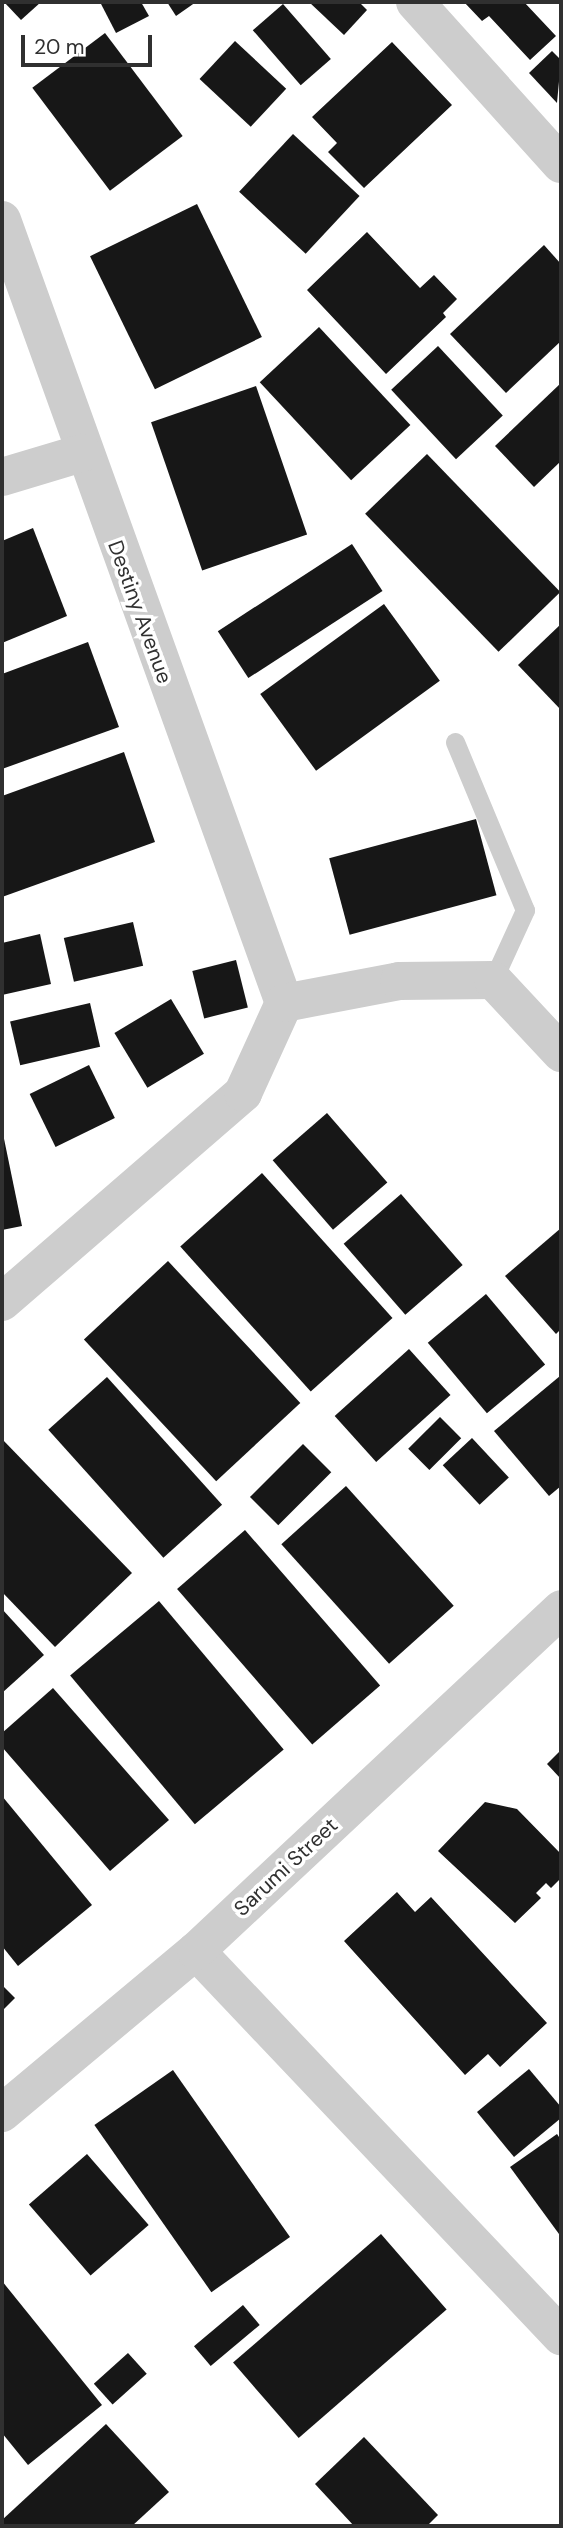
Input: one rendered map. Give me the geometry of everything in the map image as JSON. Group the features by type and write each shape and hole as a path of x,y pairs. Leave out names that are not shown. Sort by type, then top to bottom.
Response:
{"street":[{"path":"415,2 561,164"},
{"name":"Destiny Avenue","path":"2,220 82,453 284,1003"},
{"path":"2,477 82,453"},
{"path":"2,1302 243,1093 284,1003 399,981 493,980 561,1053"},
{"name":"Sarumi Street","path":"2,2113 197,1951 561,1610"},
{"path":"197,1951 561,2336"}],"lane":[{"path":"455,742 525,910 493,980"}],"building":[{"path":"4,2 41,2 21,20"},
{"path":"100,2 141,2 149,16 116,33"},
{"path":"167,2 196,2 176,16"},
{"path":"309,2 359,2 367,10 344,35"},
{"path":"464,2 524,2 556,36 530,60 489,16 482,21"},
{"path":"283,4 331,59 301,85 253,30"},
{"path":"105,33 183,136 110,191 32,88"},
{"path":"235,41 286,89 251,127 200,79"},
{"path":"392,42 452,105 364,188 328,152 337,143 312,117"},
{"path":"552,51 561,60 557,103 529,73"},
{"path":"293,134 360,196 306,254 239,192"},
{"path":"197,204 262,337 155,389 90,256"},
{"path":"367,232 420,288 434,275 457,299 443,313 446,317 386,374 307,290"},
{"path":"544,245 561,264 561,341 506,393 450,334"},
{"path":"319,327 410,425 351,480 260,382"},
{"path":"438,346 503,415 456,459 391,390"},
{"path":"561,383 561,461 534,487 495,446"},
{"path":"256,386 307,534 202,571 151,422"},
{"path":"427,454 560,592 499,652 365,514"},
{"path":"33,528 67,616 2,643 2,541"},
{"path":"352,544 382,591 248,678 218,631"},
{"path":"384,604 440,681 316,771 260,694"},
{"path":"561,624 561,710 518,665"},
{"path":"88,642 119,727 2,769 2,674"},
{"path":"124,752 155,842 2,897 2,796"},
{"path":"476,819 496,895 350,935 329,858"},
{"path":"133,922 143,966 74,982 64,938"},
{"path":"40,934 51,984 2,995 2,943"},
{"path":"236,960 248,1008 204,1018 192,971"},
{"path":"171,999 204,1054 147,1088 114,1033"},
{"path":"90,1003 100,1047 20,1065 10,1021"},
{"path":"89,1065 115,1118 56,1147 30,1094"},
{"path":"327,1113 387,1182 333,1230 273,1160"},
{"path":"2,1129 22,1226 2,1230"},
{"path":"262,1173 392,1318 311,1392 180,1247"},
{"path":"401,1194 463,1265 405,1315 344,1244"},
{"path":"561,1228 561,1329 556,1334 505,1276"},
{"path":"168,1261 300,1403 216,1481 84,1339"},
{"path":"486,1294 545,1364 487,1413 428,1343"},
{"path":"409,1349 450,1395 376,1462 335,1416"},
{"path":"560,1376 561,1486 549,1496 494,1431"},
{"path":"107,1377 222,1505 163,1558 48,1430"},
{"path":"440,1417 461,1438 429,1470 408,1449"},
{"path":"472,1438 509,1477 480,1505 443,1465"},
{"path":"2,1439 132,1573 55,1647 2,1592"},
{"path":"303,1444 331,1472 278,1525 250,1497"},
{"path":"346,1486 454,1606 389,1664 281,1544"},
{"path":"245,1530 380,1685 312,1745 177,1589"},
{"path":"159,1601 284,1750 195,1824 70,1676"},
{"path":"2,1609 44,1655 2,1693"},
{"path":"53,1688 169,1820 110,1871 2,1747 2,1733"},
{"path":"561,1750 561,1779 547,1764"},
{"path":"2,1796 92,1905 18,1966 2,1946"},
{"path":"485,1802 517,1809 561,1854 561,1878 551,1888 546,1883 536,1893 541,1898 515,1923 438,1851"},
{"path":"397,1892 415,1912 431,1897 547,2023 500,2067 488,2054 465,2075 344,1941"},
{"path":"2,1985 15,1998 2,2011"},
{"path":"529,2069 561,2107 561,2118 514,2157 477,2112"},
{"path":"173,2070 290,2237 211,2292 94,2125"},
{"path":"557,2134 561,2140 559,2234 510,2167"},
{"path":"87,2154 149,2225 91,2275 29,2205"},
{"path":"381,2234 447,2309 299,2438 233,2363"},
{"path":"2,2281 102,2405 28,2465 2,2433"},
{"path":"243,2305 260,2325 211,2366 194,2346"},
{"path":"128,2353 147,2374 113,2405 94,2384"},
{"path":"106,2424 169,2492 132,2526 2,2526 2,2520"},
{"path":"364,2437 438,2515 427,2526 354,2526 315,2484"}]}
